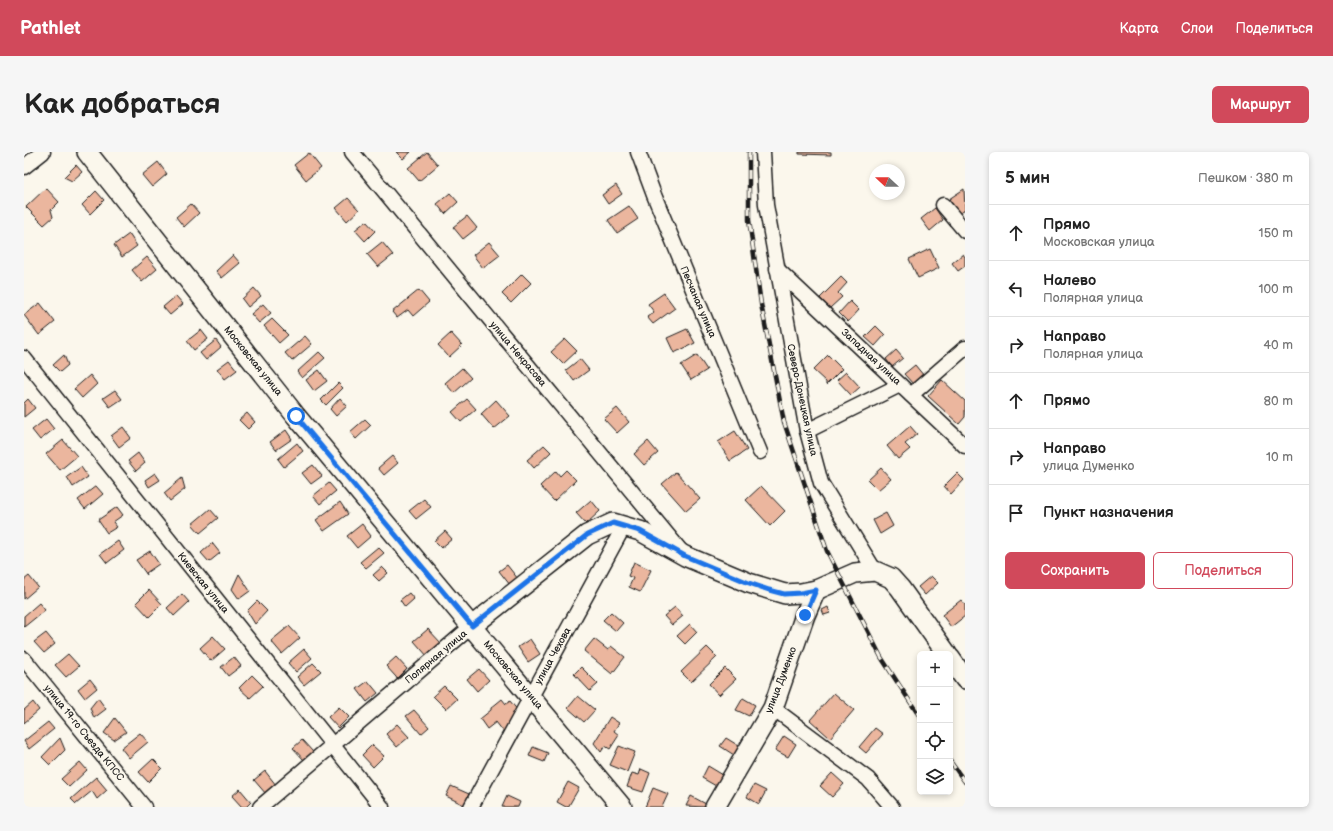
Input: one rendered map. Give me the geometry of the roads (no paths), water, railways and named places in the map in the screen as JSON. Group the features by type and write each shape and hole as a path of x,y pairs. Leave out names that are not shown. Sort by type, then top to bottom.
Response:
{"main road":[{"name":"Московская улица","path":"87,152 296,416 622,807"},
{"name":"Полярная улица","path":"472,626 587,535 613,523 640,531 685,556 749,583 784,594 816,590 856,573 875,571"},
{"path":"875,571 891,578 900,588 945,651"},
{"name":"улица Думенко","path":"715,807 773,708 805,615 816,590"},
{"path":"953,662 965,679"}],"street":[{"path":"24,167 43,152"},
{"name":"улица Некрасова","path":"352,152 685,556"},
{"name":"Песчаная улица","path":"638,152 654,195 760,452"},
{"name":"Северо-Донецкая улица","path":"763,152 766,205 806,431 821,483 875,571"},
{"path":"943,205 965,231"},
{"name":"Западная улица","path":"777,269 965,446"},
{"path":"911,395 965,348"},
{"name":"Киевская улица","path":"24,358 382,807"},
{"path":"806,431 900,385"},
{"name":"улица Чехова","path":"471,807 624,526"},
{"name":"Полярная улица","path":"260,807 472,626"},
{"name":"улица 19-го Съезда КПСС","path":"24,659 144,807"},
{"path":"773,708 868,779 892,807"}],"railway":[{"path":"749,152 749,220 761,304 784,422 827,551 881,657 917,712"},
{"path":"953,765 965,782"}]}
